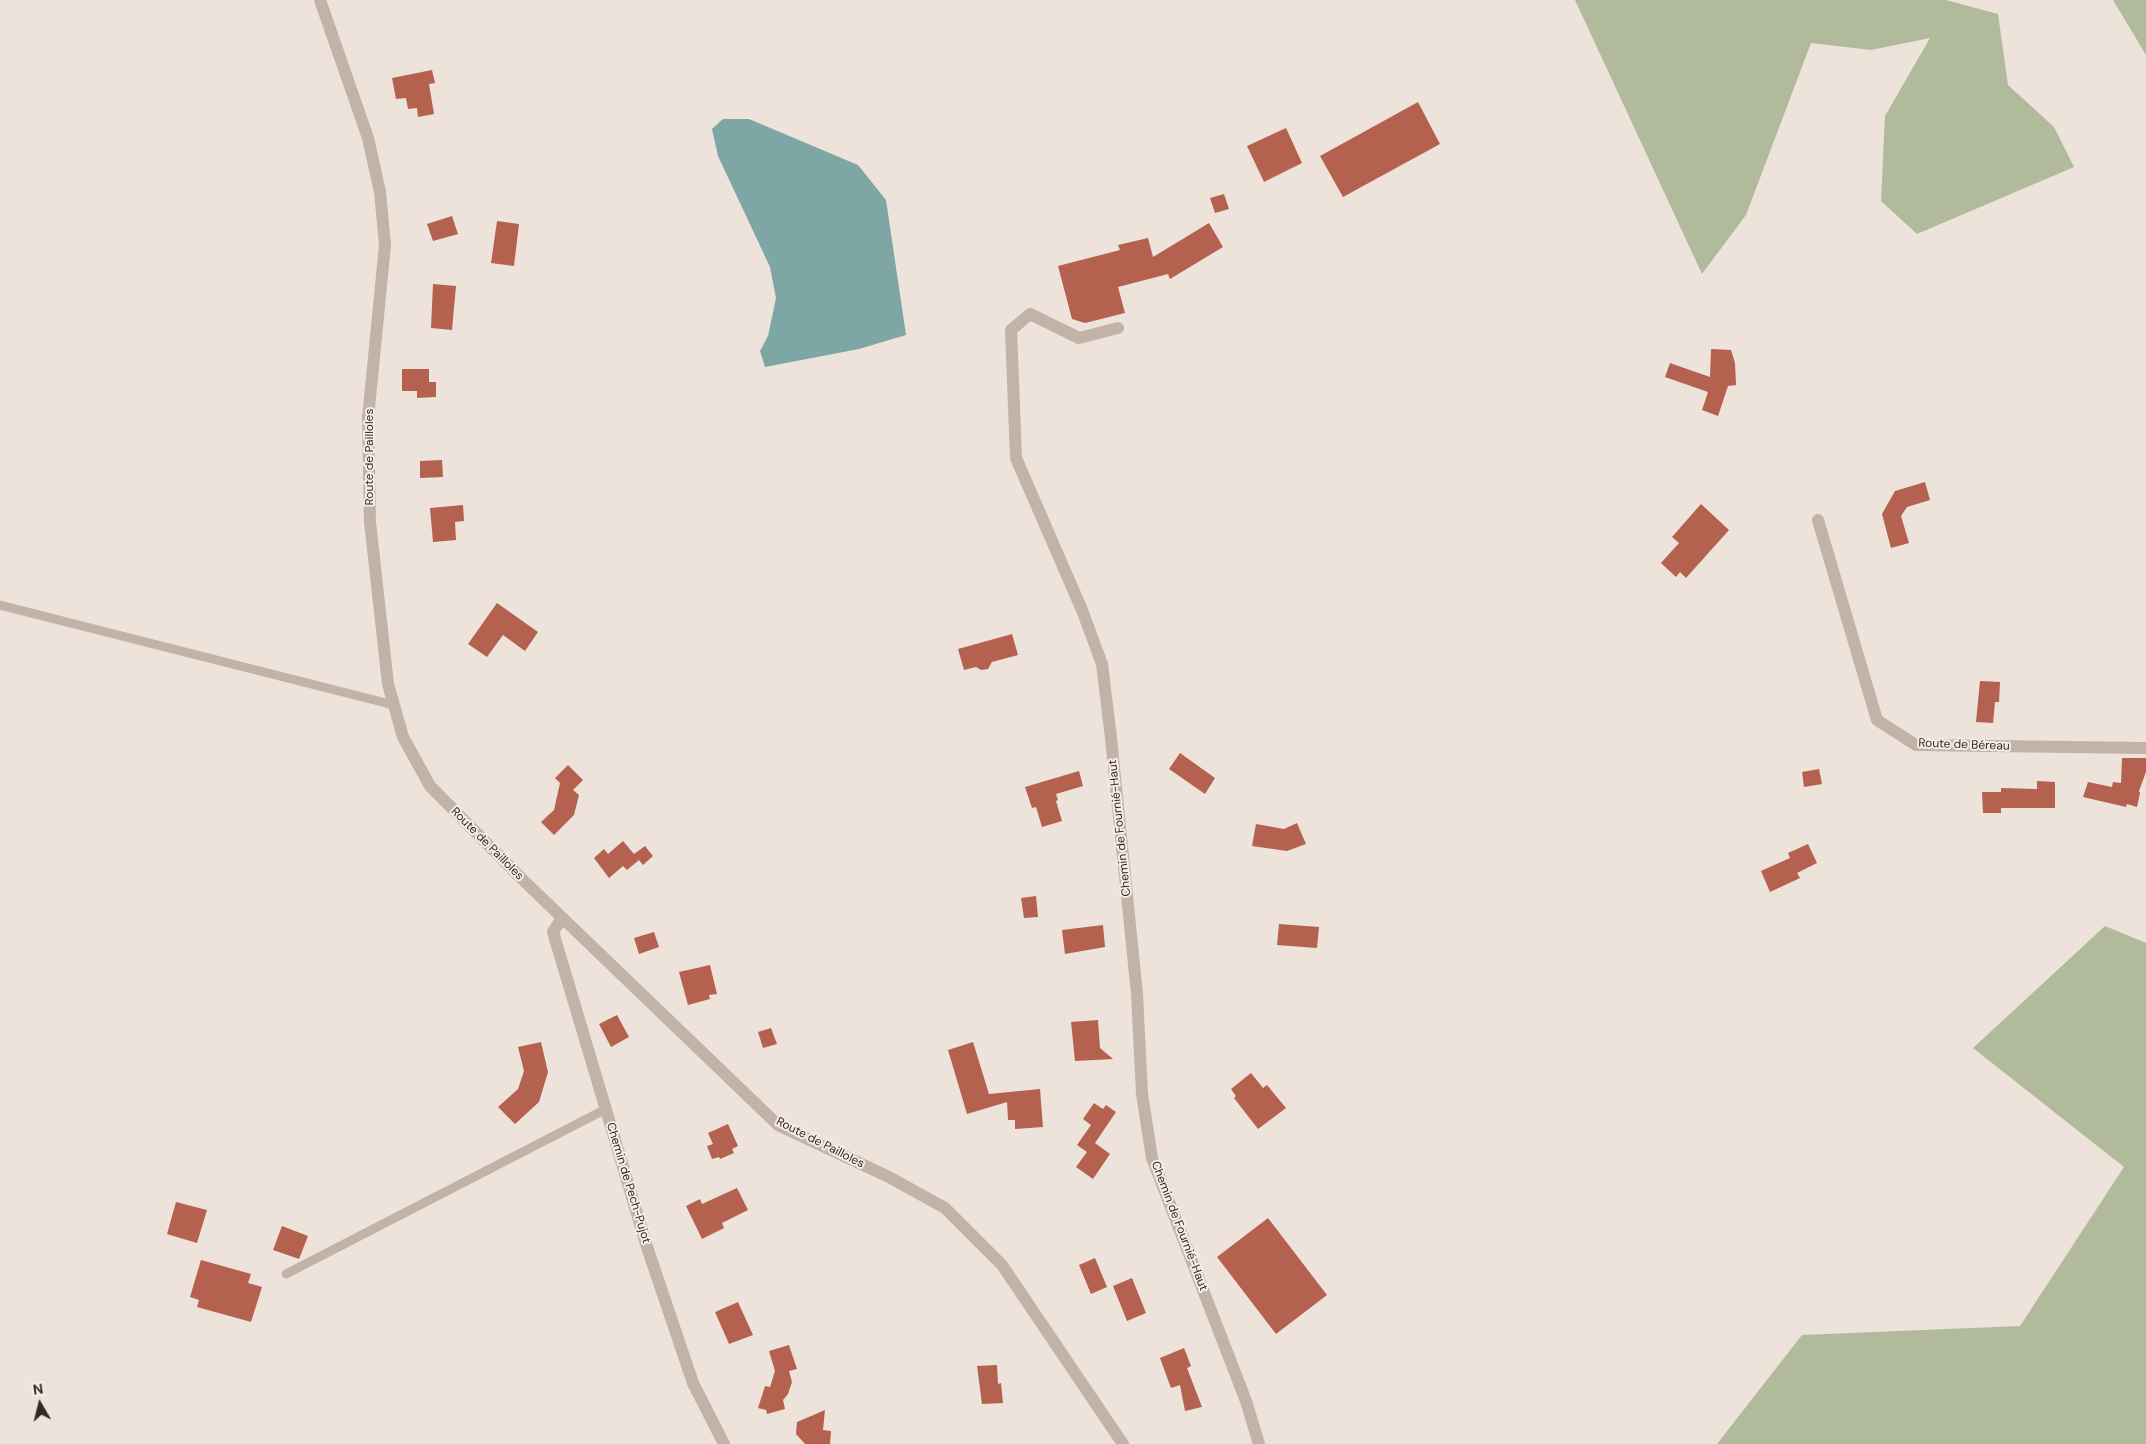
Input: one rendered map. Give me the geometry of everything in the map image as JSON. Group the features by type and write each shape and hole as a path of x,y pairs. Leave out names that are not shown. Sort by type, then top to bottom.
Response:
{"street":[{"name":"Route de Pailloles","path":"320,0 368,138 380,192 385,246 368,418 370,522 388,684 403,738 430,786 562,918 778,1125 889,1178 945,1208 1002,1265 1123,1444"},
{"name":"Chemin de Fournié-Haut","path":"1118,328 1079,338 1030,314 1010,330 1016,458 1082,610 1102,664 1137,994 1142,1094 1152,1158 1242,1392 1259,1444"},
{"name":"Route de Béreau","path":"1818,520 1878,720 1916,745 2146,748"},
{"name":"Chemin de Pech-Pujot","path":"562,918 553,932 646,1244 693,1383 724,1444"}],"lane":[{"path":"0,606 394,705"},
{"path":"286,1274 606,1109"}],"green space":[{"path":"1575,0 1946,0 1998,14 2008,85 2054,127 2074,167 1917,234 1881,201 1885,116 1930,38 1871,50 1811,43 1746,215 1702,274"},
{"path":"2113,0 2146,0 2146,55"},
{"path":"2105,926 2146,943 2146,1444 1717,1444 1802,1335 2020,1326 2124,1167 1973,1048"}],"water":[{"path":"723,119 749,119 858,165 886,200 906,335 859,349 765,367 760,351 768,336 776,298 770,267 718,156 712,129"}],"building":[{"path":"432,70 435,83 429,84 434,114 418,117 417,108 408,109 406,98 396,99 392,78"},
{"path":"1418,102 1440,144 1343,197 1320,156"},
{"path":"1286,128 1302,163 1264,182 1247,146"},
{"path":"1224,194 1229,209 1215,213 1210,198"},
{"path":"452,216 458,234 433,241 427,224"},
{"path":"497,221 519,224 514,266 491,263"},
{"path":"1209,223 1223,247 1170,279 1168,274 1118,287 1125,313 1085,323 1072,319 1058,266 1120,250 1118,245 1148,238 1153,257"},
{"path":"433,284 456,286 452,330 431,328"},
{"path":"1711,349 1731,350 1735,363 1736,385 1728,386 1718,416 1702,410 1708,392 1665,377 1670,363 1710,377"},
{"path":"402,369 429,369 429,382 436,382 436,397 417,398 417,391 402,391"},
{"path":"442,460 443,477 420,478 420,461"},
{"path":"1925,482 1930,500 1907,507 1901,516 1909,543 1891,548 1882,514 1895,491"},
{"path":"1701,504 1729,530 1686,578 1680,572 1676,577 1661,563 1679,543 1672,537"},
{"path":"463,505 464,521 455,522 456,540 433,542 430,508"},
{"path":"497,603 538,632 525,651 503,635 487,657 468,644"},
{"path":"1012,634 1018,655 992,662 988,669 981,670 976,667 964,670 958,649"},
{"path":"1980,681 2000,682 1999,702 1995,702 1993,723 1976,722"},
{"path":"1180,753 1215,778 1205,794 1169,769"},
{"path":"2122,758 2146,758 2146,772 2139,791 2137,807 2127,804 2126,807 2083,797 2088,782 2112,787 2113,782 2121,783"},
{"path":"568,765 583,780 573,790 579,795 574,815 554,835 541,822 554,810 560,783 555,778"},
{"path":"1819,769 1822,784 1804,787 1802,772"},
{"path":"1079,771 1083,786 1056,794 1058,800 1056,801 1062,821 1042,827 1036,807 1032,808 1025,787"},
{"path":"2037,781 2055,782 2055,808 2001,808 2001,813 1983,813 1982,792 2001,792 2001,788 2037,789"},
{"path":"1297,823 1306,844 1287,851 1252,846 1256,824 1284,829"},
{"path":"623,841 639,860 627,870 623,866 609,878 594,858 604,849 608,854"},
{"path":"1808,844 1817,863 1797,873 1800,878 1770,892 1761,871 1790,858 1788,853"},
{"path":"645,846 653,856 643,865 634,854"},
{"path":"1036,896 1038,917 1024,918 1021,898"},
{"path":"1279,924 1319,927 1317,948 1277,945"},
{"path":"1103,925 1105,947 1065,954 1062,930"},
{"path":"654,932 659,947 639,954 634,938"},
{"path":"710,965 717,994 709,995 710,999 688,1005 679,972"},
{"path":"617,1015 629,1037 611,1047 599,1024"},
{"path":"1098,1020 1100,1048 1113,1059 1075,1061 1071,1022"},
{"path":"771,1028 777,1044 763,1048 758,1032"},
{"path":"541,1042 548,1072 539,1102 515,1124 498,1107 518,1089 524,1071 518,1047"},
{"path":"973,1042 989,1094 1040,1089 1043,1127 1015,1129 1015,1120 1008,1120 1007,1102 967,1114 948,1050"},
{"path":"1251,1073 1263,1088 1267,1085 1286,1108 1258,1129 1234,1098 1236,1096 1231,1089"},
{"path":"1094,1103 1103,1109 1106,1105 1116,1112 1095,1143 1110,1154 1093,1179 1076,1167 1087,1152 1077,1145 1091,1125 1083,1119"},
{"path":"728,1124 738,1146 732,1149 734,1153 720,1159 719,1157 712,1159 707,1146 713,1144 708,1133"},
{"path":"737,1188 748,1210 722,1223 724,1228 702,1239 686,1206 700,1199 702,1204"},
{"path":"176,1202 207,1210 197,1243 167,1234"},
{"path":"1268,1218 1327,1295 1276,1334 1217,1257"},
{"path":"282,1226 308,1236 299,1259 273,1250"},
{"path":"1095,1258 1107,1287 1091,1294 1079,1265"},
{"path":"201,1260 251,1274 248,1283 262,1287 251,1322 197,1307 199,1300 190,1297"},
{"path":"1132,1278 1146,1313 1127,1321 1113,1286"},
{"path":"738,1302 753,1335 729,1344 715,1312"},
{"path":"789,1345 797,1369 789,1371 792,1382 788,1394 783,1400 785,1409 767,1414 766,1410 758,1408 765,1386 770,1387 775,1371 769,1351"},
{"path":"1184,1348 1191,1366 1187,1368 1202,1407 1185,1411 1180,1385 1171,1388 1160,1358"},
{"path":"997,1365 998,1384 1001,1383 1003,1403 982,1404 977,1366"},
{"path":"825,1410 823,1430 831,1431 830,1444 805,1444 796,1434 797,1422"}]}
